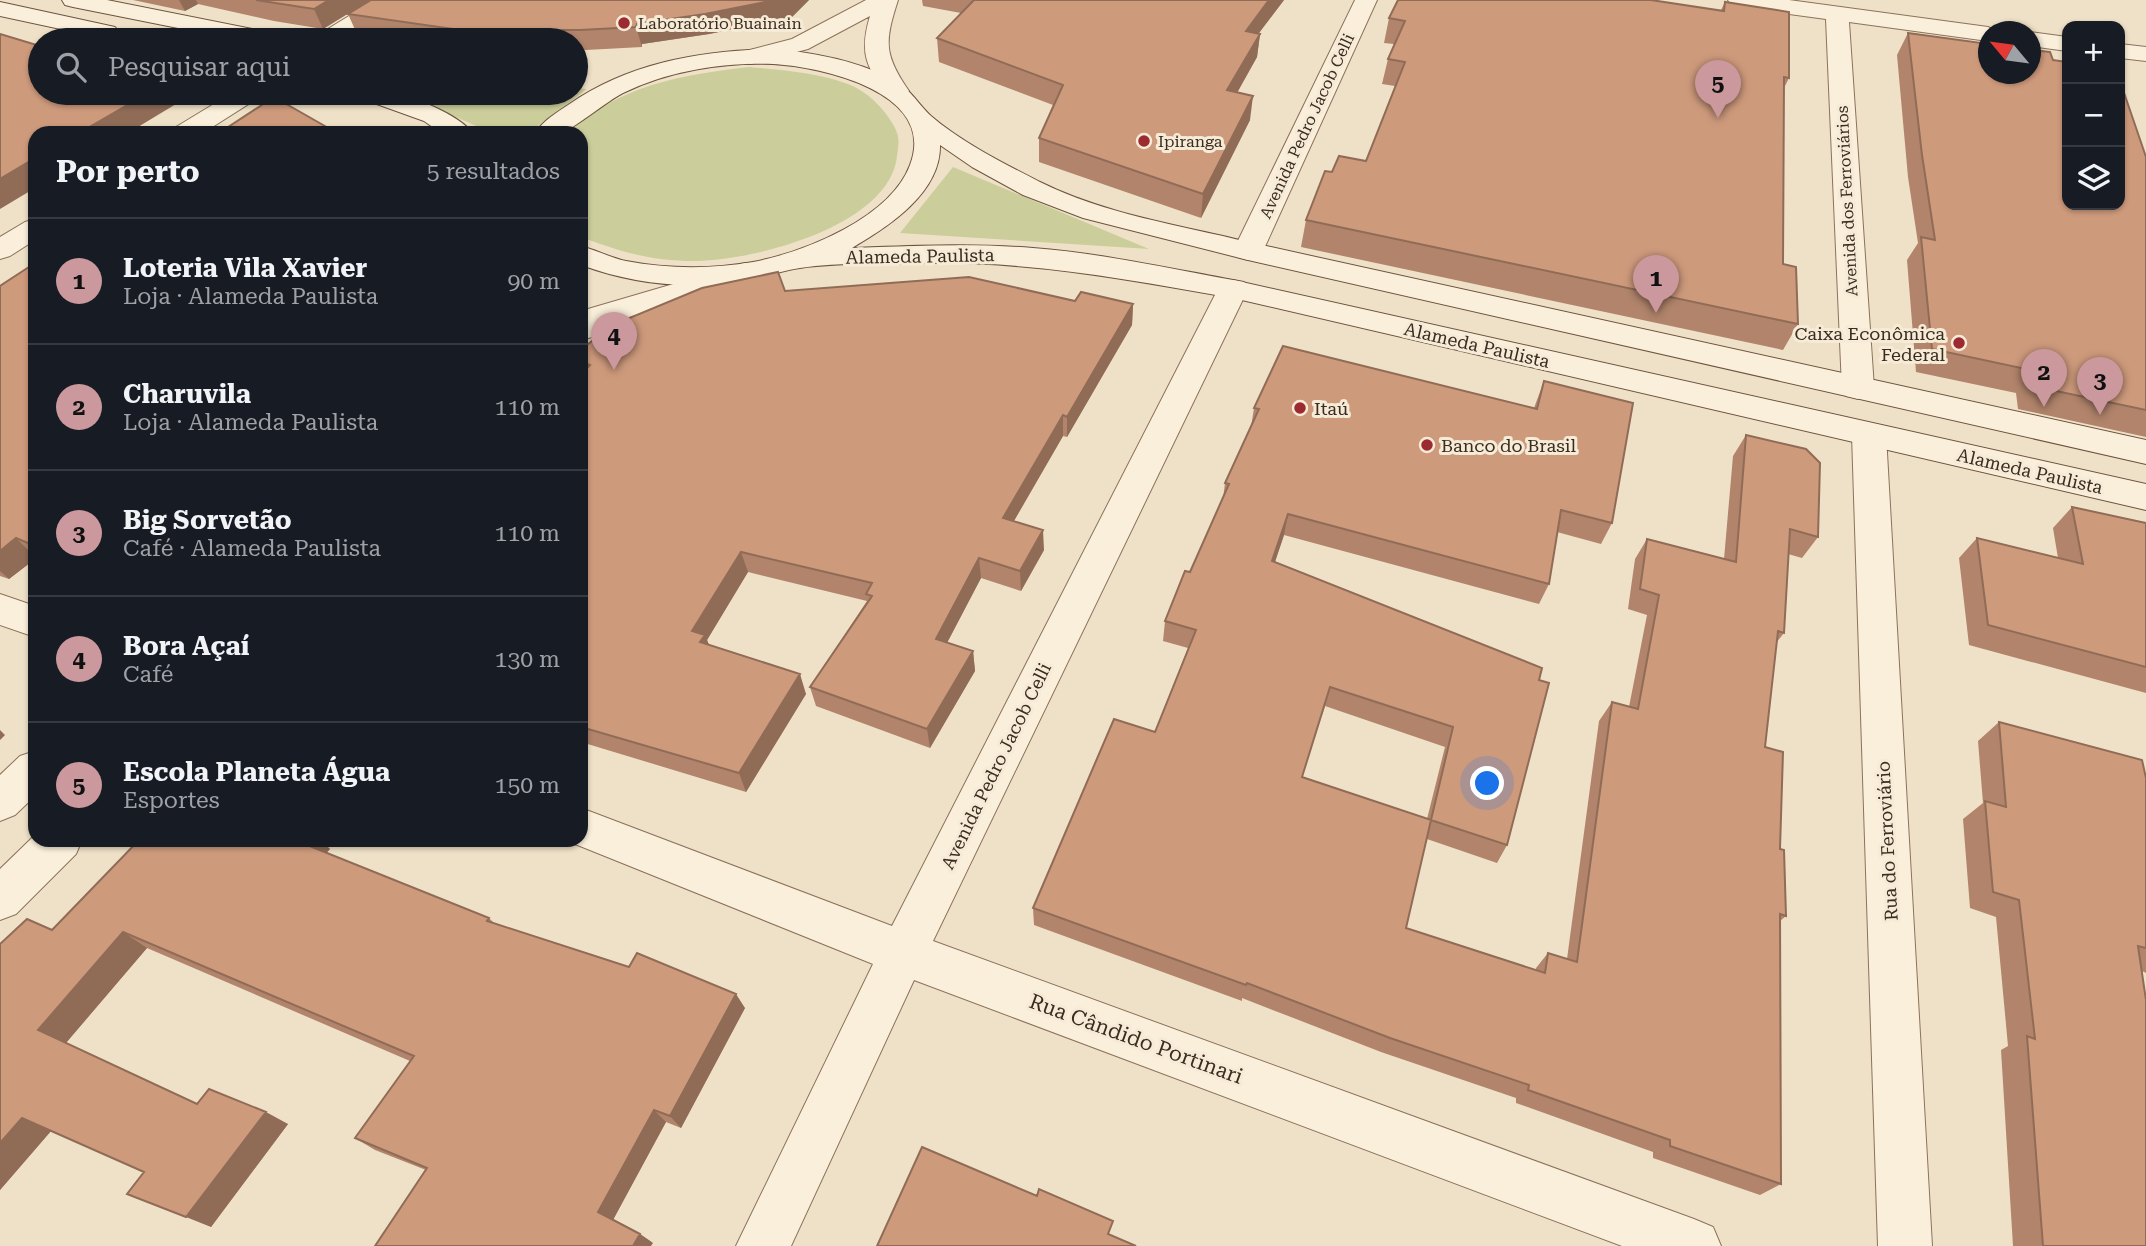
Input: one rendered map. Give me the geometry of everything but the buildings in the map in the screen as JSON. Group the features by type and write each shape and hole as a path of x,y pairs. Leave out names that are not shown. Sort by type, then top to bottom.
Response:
{"street":[{"path":"73,0 212,28"},
{"path":"346,28 391,0"},
{"path":"751,57 800,44 885,0"},
{"path":"885,0 873,43 880,70 896,92"},
{"name":"Avenida Pedro Jacob Celli","path":"1248,251 1366,0"},
{"path":"1739,0 1978,32"},
{"path":"0,9 89,28"},
{"name":"Avenida dos Ferroviários","path":"1837,13 1858,388"},
{"path":"2041,40 2062,43"},
{"path":"2125,52 2146,54"},
{"path":"588,102 611,88 656,72 703,61 751,57 807,60 857,71 896,92 911,105 922,121 981,161 1033,189 1093,212 1248,251 2146,452"},
{"path":"589,74 656,72"},
{"path":"196,126 230,105"},
{"path":"402,105 433,116 448,126"},
{"path":"556,126 582,105"},
{"path":"588,325 599,316 745,272 801,259 853,237 893,210 918,180 928,149 922,121"},
{"path":"0,250 28,232"},
{"name":"Alameda Paulista","path":"801,259 923,254 1006,255 1095,264 1233,289 2146,497"},
{"path":"588,257 637,272 690,276 745,272"},
{"name":"Avenida Pedro Jacob Celli","path":"763,1246 903,953 1233,289"},
{"name":"Rua do Ferroviário","path":"1869,435 1905,1246"},
{"path":"0,609 28,619"},
{"path":"0,802 28,776"},
{"name":"Rua Cândido Portinari","path":"588,831 903,953 1694,1246"},
{"path":"0,899 53,847"}],"green space":[{"path":"749,67 799,72 836,80 862,91 880,106 896,130 897,156 889,181 871,202 845,220 815,235 750,254 678,261 623,251 588,239 588,126 577,126 630,93 699,74"},
{"path":"429,105 566,105 537,126 476,126"},
{"path":"953,167 1149,249 900,233"}],"place":[{"name":"Laboratório Buainain","path":"624,23"},
{"name":"Escola Planeta Água","path":"1718,118"},
{"name":"Ipiranga","path":"1144,141"},
{"name":"Loteria Vila Xavier","path":"1656,313"},
{"name":"Caixa Econômica Federal","path":"1959,343"},
{"name":"Bora Açaí","path":"614,370"},
{"name":"Charuvila","path":"2044,407"},
{"name":"Itaú","path":"1300,408"},
{"name":"Big Sorvetão","path":"2100,415"},
{"name":"Banco do Brasil","path":"1427,445"}]}
